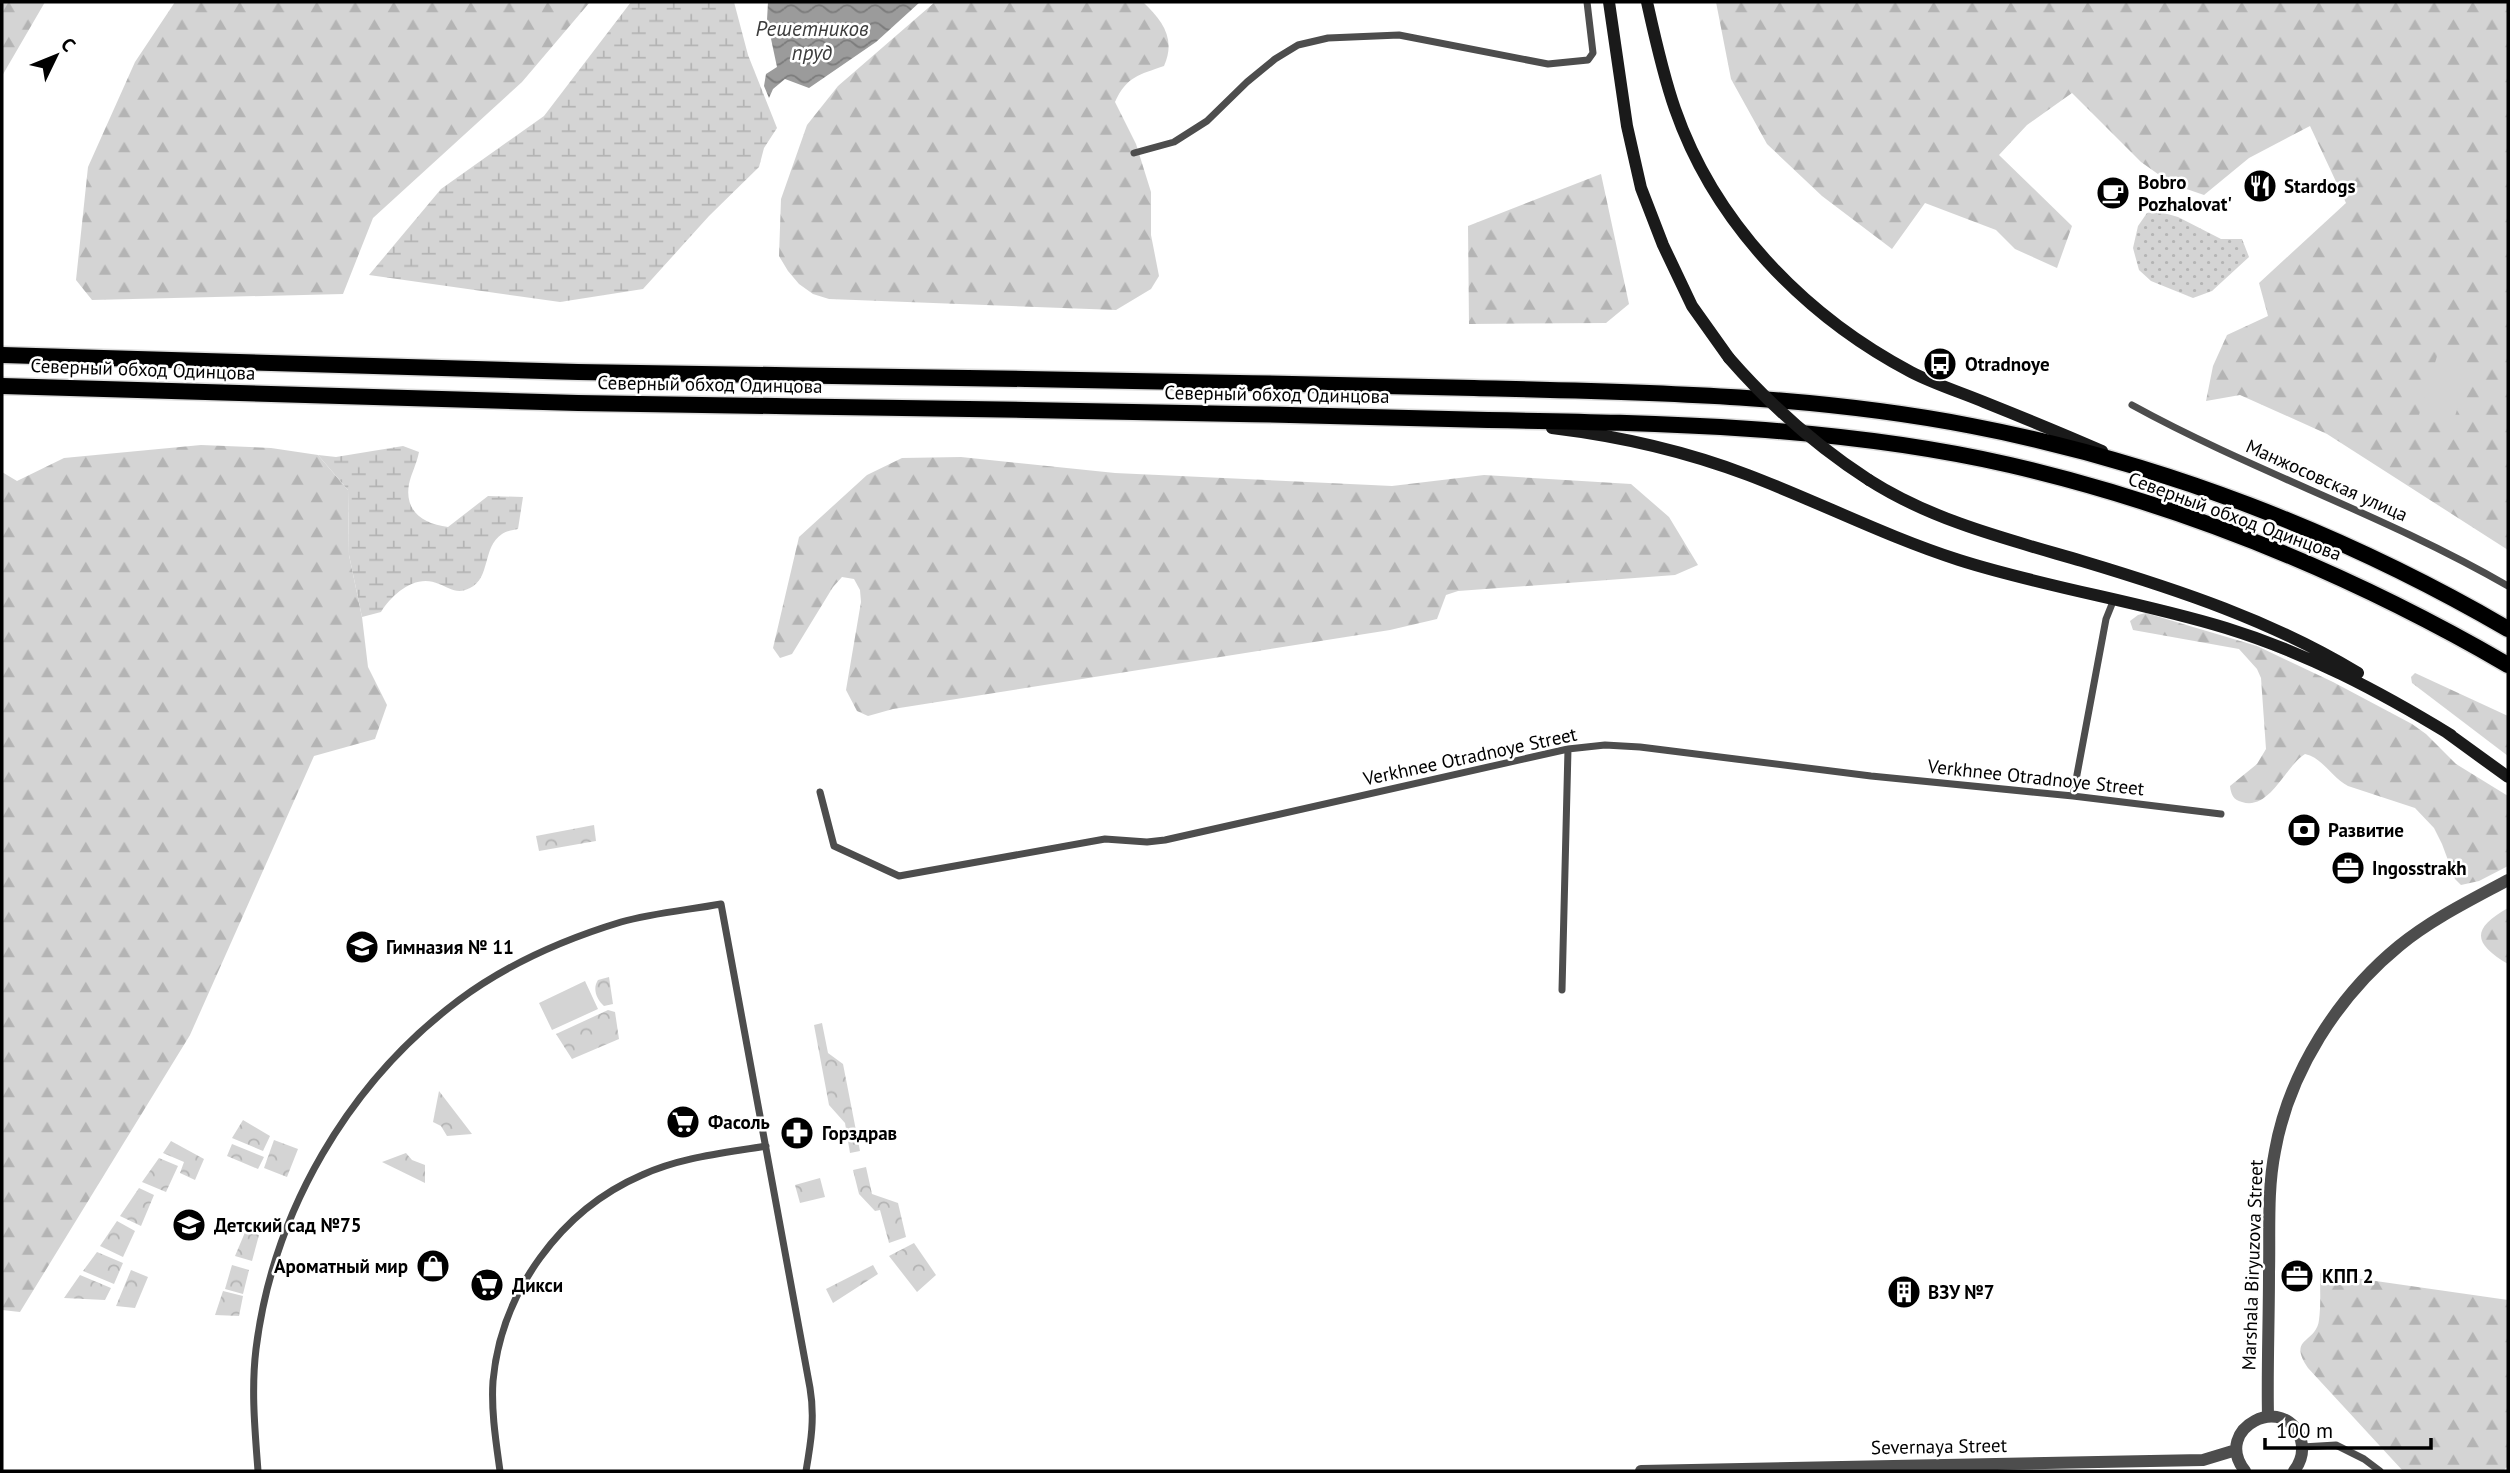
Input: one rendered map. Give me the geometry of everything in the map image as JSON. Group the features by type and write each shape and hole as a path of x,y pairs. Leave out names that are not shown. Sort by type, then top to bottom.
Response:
{"highway":[{"name":"Северный обход Одинцова","path":"2,355 579,372 1138,380 1722,396 1823,403 1969,425 2063,447 2158,474 2234,500 2349,547 2441,592 2508,629"},
{"name":"Северный обход Одинцова","path":"2,386 591,403 1112,411 1646,424 1795,432 1916,447 2010,465 2149,504 2256,542 2382,597 2508,665"}],"main road":[{"path":"1609,2 1627,126 1641,188 1659,236 1692,306 1728,358 1801,431 1869,480 1903,499 1970,527 2199,597 2270,626 2337,660 2451,735 2508,777"},
{"path":"1647,2 1675,110 1692,148 1722,201 1778,275 1814,306 1862,341 1912,372 2158,474"},
{"path":"1450,419 1581,431 1675,453 1747,475 1876,529 1958,559 2044,584 2215,625 2299,653 2364,685 2451,735"}],"street":[{"path":"1134,152 1174,142 1208,121 1247,82 1275,59 1298,45 1328,38 1399,35 1548,64 1588,61 1593,53 1587,2"},
{"name":"Манжосовская улица","path":"2132,405 2183,433 2364,512 2508,586"},
{"path":"2073,796 2106,620 2114,599"},
{"name":"Verkhnee Otradnoye Street","path":"820,792 834,846 899,876 1105,839 1147,842 1165,840 1568,749 1605,745 2221,814"},
{"path":"1562,990 1568,749"},
{"name":"Marshala Biryuzova Street","path":"2268,1416 2269,1199 2274,1151 2295,1085 2322,1034 2350,995 2376,966 2423,928 2508,880"},
{"path":"258,1471 254,1422 257,1348 279,1248 302,1192 339,1127 377,1078 399,1053 436,1019 480,985 537,955 610,926 642,917 721,904 814,1413 806,1471"},
{"path":"500,1471 493,1406 493,1381 499,1352 522,1289 549,1245 567,1226 601,1199 642,1175 687,1160 766,1146"},
{"path":"2245,1471 2238,1460 2236,1450 2242,1431 2249,1423 2268,1416 2287,1422 2300,1437 2302,1456 2294,1471"},
{"path":"2302,1447 2336,1445 2364,1459 2380,1471"},
{"name":"Severnaya Street","path":"1641,1471 2203,1460 2236,1450"}],"green space":[{"path":"2,2 45,2 2,76"},
{"path":"175,2 590,2 522,82 373,218 343,294 92,300 76,280 88,167 135,62"},
{"path":"631,2 734,2 748,55 777,128 764,148 759,167 709,216 643,289 560,302 369,275 441,189 544,116"},
{"path":"935,2 1143,2 1162,23 1169,47 1164,66 1141,74 1129,82 1115,102 1136,144 1151,192 1151,235 1159,276 1151,289 1116,310 829,299 813,294 799,284 788,271 779,256 781,199 807,125 838,86"},
{"path":"1716,2 2508,2 2508,550 2327,434 2240,395 2206,401 2213,366 2227,335 2268,316 2259,283 2346,203 2310,126 2249,158 2204,195 2172,184 2141,162 2072,93 2027,125 1999,155 2072,226 2057,268 2015,249 1996,230 1925,203 1892,249 1822,196 1767,144 1731,79"},
{"path":"1601,174 1629,304 1606,323 1469,324 1468,226"},
{"path":"2157,211 2178,217 2221,239 2242,239 2249,257 2212,291 2193,298 2151,281 2139,270 2133,248 2138,226 2147,213"},
{"path":"2438,353 2471,364 2452,426 2419,415"},
{"path":"201,445 271,448 318,455 348,490 349,555 362,617 368,667 387,705 375,739 314,756 190,1035 20,1312 2,1310 2,472 17,481 64,458"},
{"path":"403,446 419,452 408,494 418,515 431,523 448,527 488,496 523,497 518,529 504,533 496,540 481,577 470,588 457,591 430,581 413,583 391,598 381,612 362,617 349,555 348,490 318,455 336,457"},
{"path":"961,457 1115,473 1392,486 1484,475 1631,484 1669,517 1698,565 1675,575 1458,591 1446,595 1437,619 1390,630 893,709 868,716 857,711 846,690 861,602 860,590 854,579 842,577 833,587 792,654 780,658 773,648 799,537 867,475 902,458"},
{"path":"2146,613 2257,646 2412,724 2456,764 2508,796 2508,866 2479,881 2461,885 2455,879 2434,828 2415,808 2348,786 2317,759 2305,754 2261,800 2252,803 2236,800 2230,786 2257,764 2266,749 2261,678 2257,669 2239,649 2133,630 2130,621"},
{"path":"2415,673 2508,716 2508,756 2412,683 2411,677"},
{"path":"594,825 596,841 539,851 536,836"},
{"path":"2508,908 2508,964 2488,949 2481,936 2487,923"},
{"path":"609,977 613,1004 604,1006 597,998 595,987 598,980"},
{"path":"585,981 598,1009 552,1030 539,1003"},
{"path":"608,1010 615,1012 619,1039 572,1059 556,1034"},
{"path":"822,1023 828,1053 843,1064 860,1151 850,1153 845,1123 829,1105 814,1025"},
{"path":"439,1091 472,1134 447,1136 441,1126 433,1122"},
{"path":"243,1120 270,1136 263,1151 232,1138"},
{"path":"274,1140 298,1149 287,1177 264,1168"},
{"path":"171,1141 204,1159 195,1180 180,1173 184,1162 163,1153"},
{"path":"232,1144 264,1157 258,1169 227,1156"},
{"path":"406,1153 412,1160 425,1165 425,1183 382,1162"},
{"path":"159,1158 178,1166 166,1192 142,1182"},
{"path":"866,1167 872,1194 898,1203 906,1237 889,1243 880,1210 875,1211 859,1194 853,1170"},
{"path":"820,1178 825,1197 800,1203 795,1185"},
{"path":"139,1188 154,1195 141,1226 120,1216"},
{"path":"117,1221 135,1231 123,1257 100,1246"},
{"path":"246,1230 259,1235 252,1261 235,1256"},
{"path":"914,1243 936,1275 917,1292 889,1256"},
{"path":"97,1252 123,1263 114,1284 83,1271"},
{"path":"232,1265 249,1270 243,1294 225,1289"},
{"path":"873,1265 878,1274 833,1303 826,1289"},
{"path":"131,1270 148,1277 135,1308 116,1306"},
{"path":"2320,1273 2508,1300 2508,1466 2503,1471 2403,1471 2308,1368 2302,1358 2301,1346 2317,1328 2319,1320"},
{"path":"80,1275 111,1288 105,1300 64,1298"},
{"path":"223,1291 243,1296 239,1316 215,1315"}],"water":[{"name":"Решетников пруд","path":"768,2 920,2 876,42 809,88 785,79 773,89 769,98 764,86 766,74 777,67 767,20"}],"place":[{"name":"Stardogs","path":"2260,186"},
{"name":"Bobro Pozhalovat'","path":"2113,193"},
{"name":"Otradnoye","path":"1940,364"},
{"name":"Развитие","path":"2304,830"},
{"name":"Ingosstrakh","path":"2348,868"},
{"name":"Гимназия № 11","path":"362,947"},
{"name":"Фасоль","path":"683,1122"},
{"name":"Горздрав","path":"797,1133"},
{"name":"Детский сад №75","path":"189,1225"},
{"name":"Ароматный мир","path":"433,1266"},
{"name":"КПП 2","path":"2297,1276"},
{"name":"Дикси","path":"487,1285"},
{"name":"ВЗУ №7","path":"1904,1292"}]}
